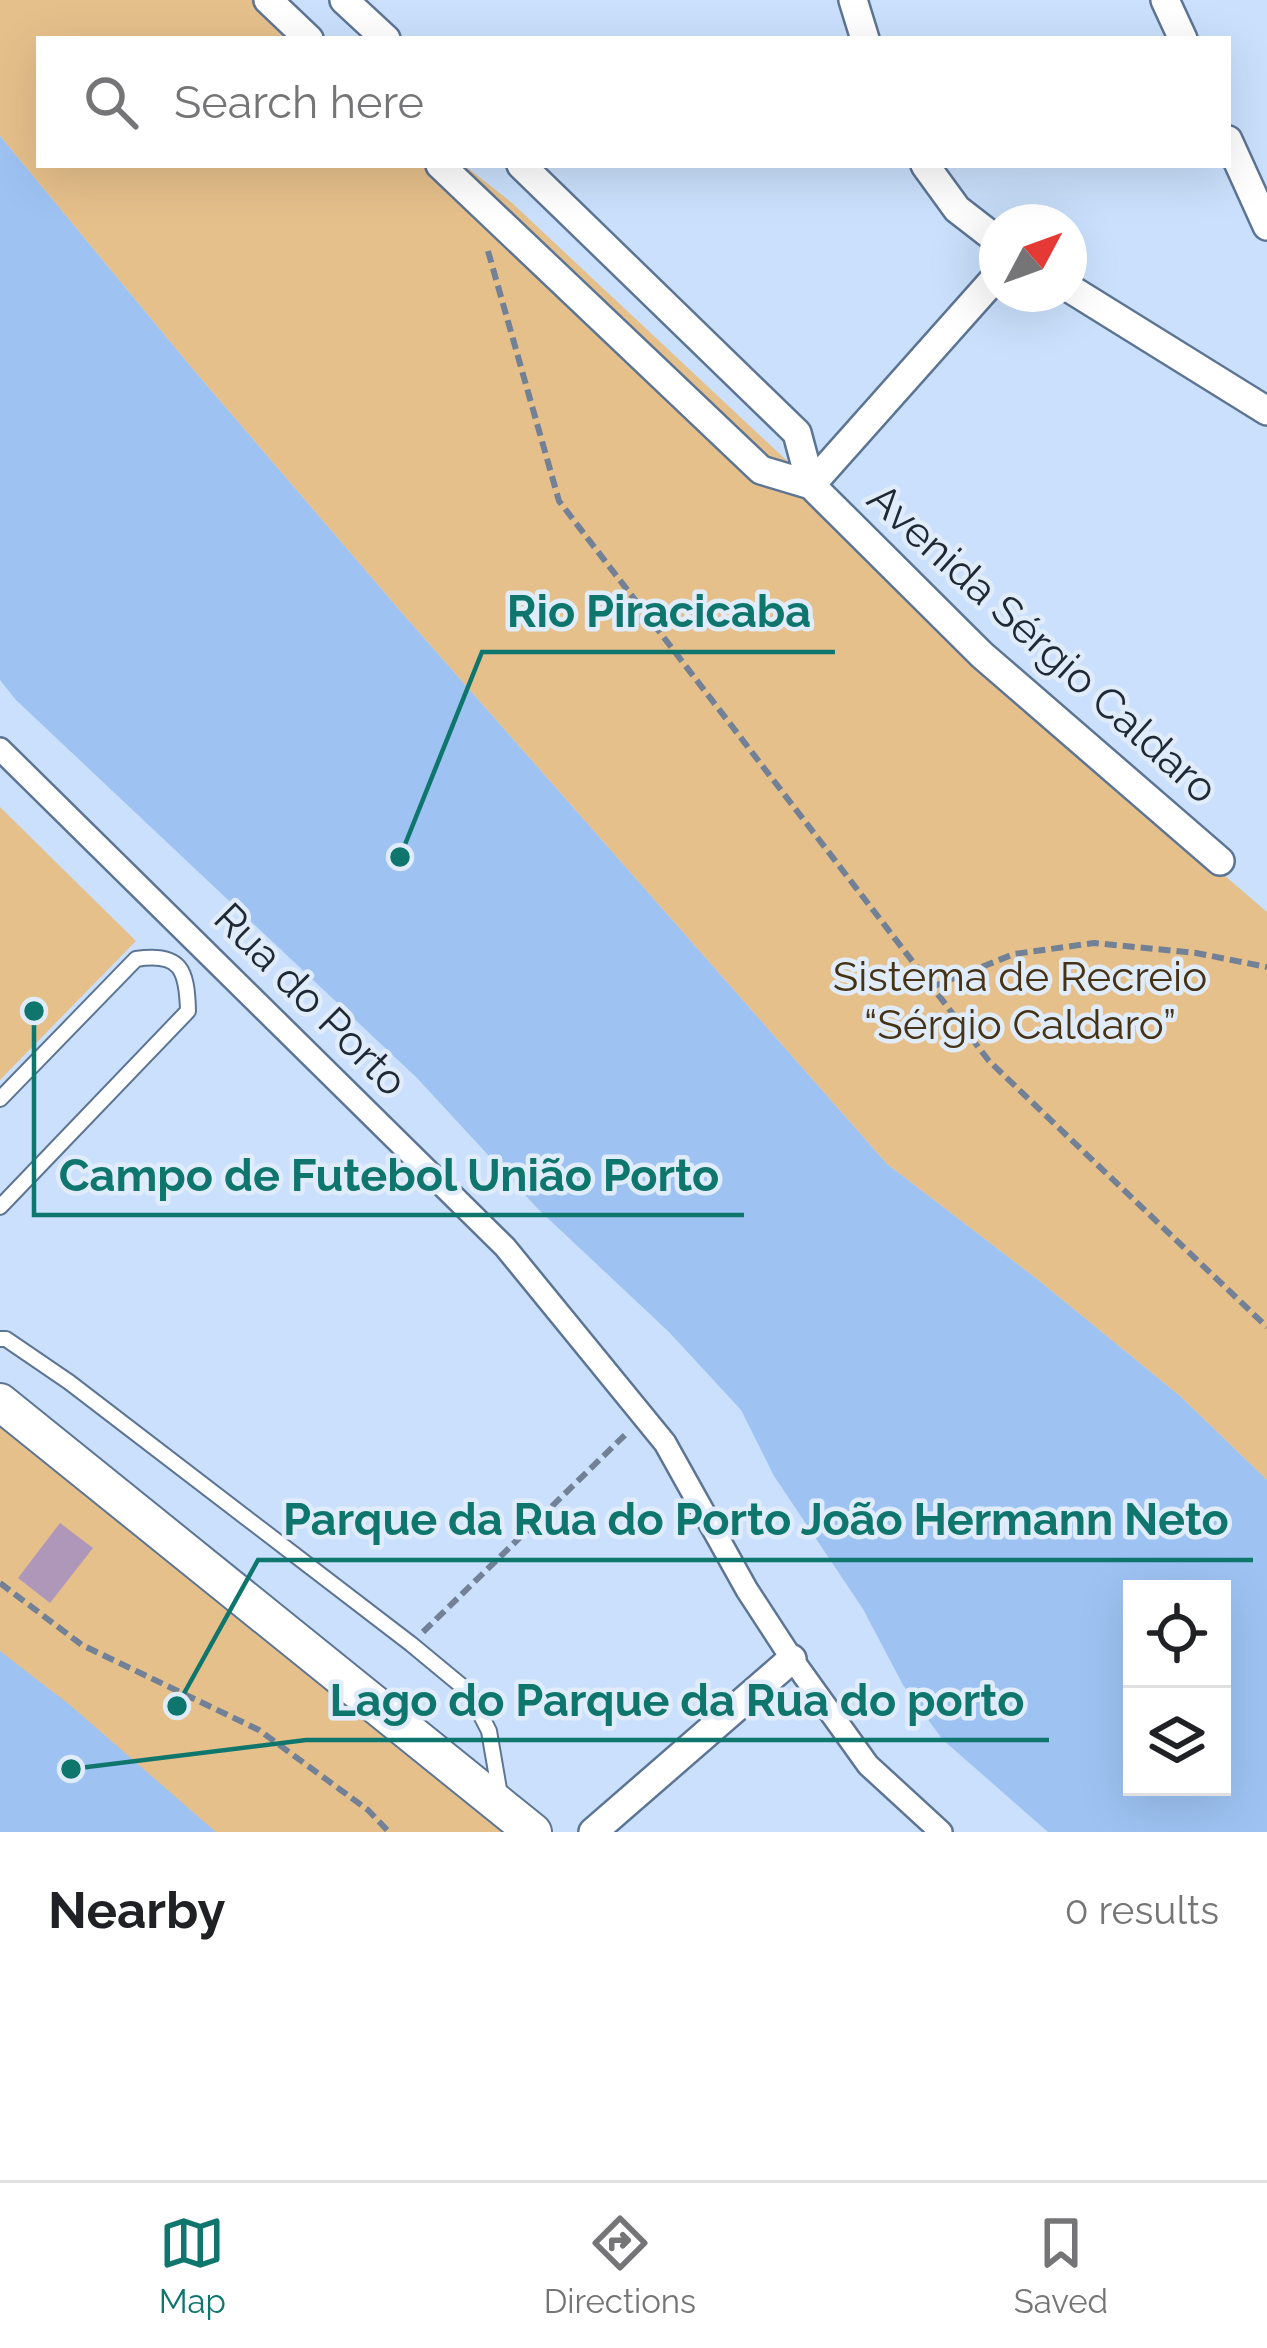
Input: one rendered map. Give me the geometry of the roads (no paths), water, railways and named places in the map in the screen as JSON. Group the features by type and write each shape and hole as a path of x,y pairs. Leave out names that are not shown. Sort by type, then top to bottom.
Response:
{"street":[{"path":"268,0 306,36"},
{"path":"344,0 383,36"},
{"path":"854,0 864,36"},
{"path":"1165,0 1182,36"},
{"path":"1231,147 1267,226"},
{"name":"Avenida Sérgio Caldaro","path":"443,168 760,470 811,485 982,655 1220,861"},
{"name":"Avenida Sérgio Caldaro","path":"524,168 797,433 811,485"},
{"path":"927,168 957,209 979,226"},
{"path":"811,485 979,296"},
{"path":"1087,300 1267,410"},
{"name":"Rua do Porto","path":"0,749 505,1247 665,1443 747,1590 868,1765 941,1832"},
{"path":"0,1402 533,1832"},
{"path":"593,1832 792,1659"}],"lane":[{"path":"0,1099 136,958 160,955 178,965 188,986 188,1011 0,1207"},
{"path":"0,1339 69,1382 469,1692 489,1731 502,1806"}],"water":[{"path":"0,136 402,613 887,1164 1180,1396 1267,1480 1267,1832 1048,1832 942,1739 903,1685 863,1609 774,1476 741,1410 669,1332 538,1209 417,1078 0,680"},
{"path":"0,1651 70,1705 216,1832 0,1832"}],"place":[{"name":"Rio Piracicaba","path":"400,857"},
{"name":"Campo de Futebol União Porto","path":"34,1011"},
{"name":"Parque da Rua do Porto João Hermann Neto","path":"177,1706"},
{"name":"Lago do Parque da Rua do porto","path":"71,1769"}],"park label":[{"name":"Sistema de Recreio “Sérgio Caldaro”","path":"1020,1000"}]}
